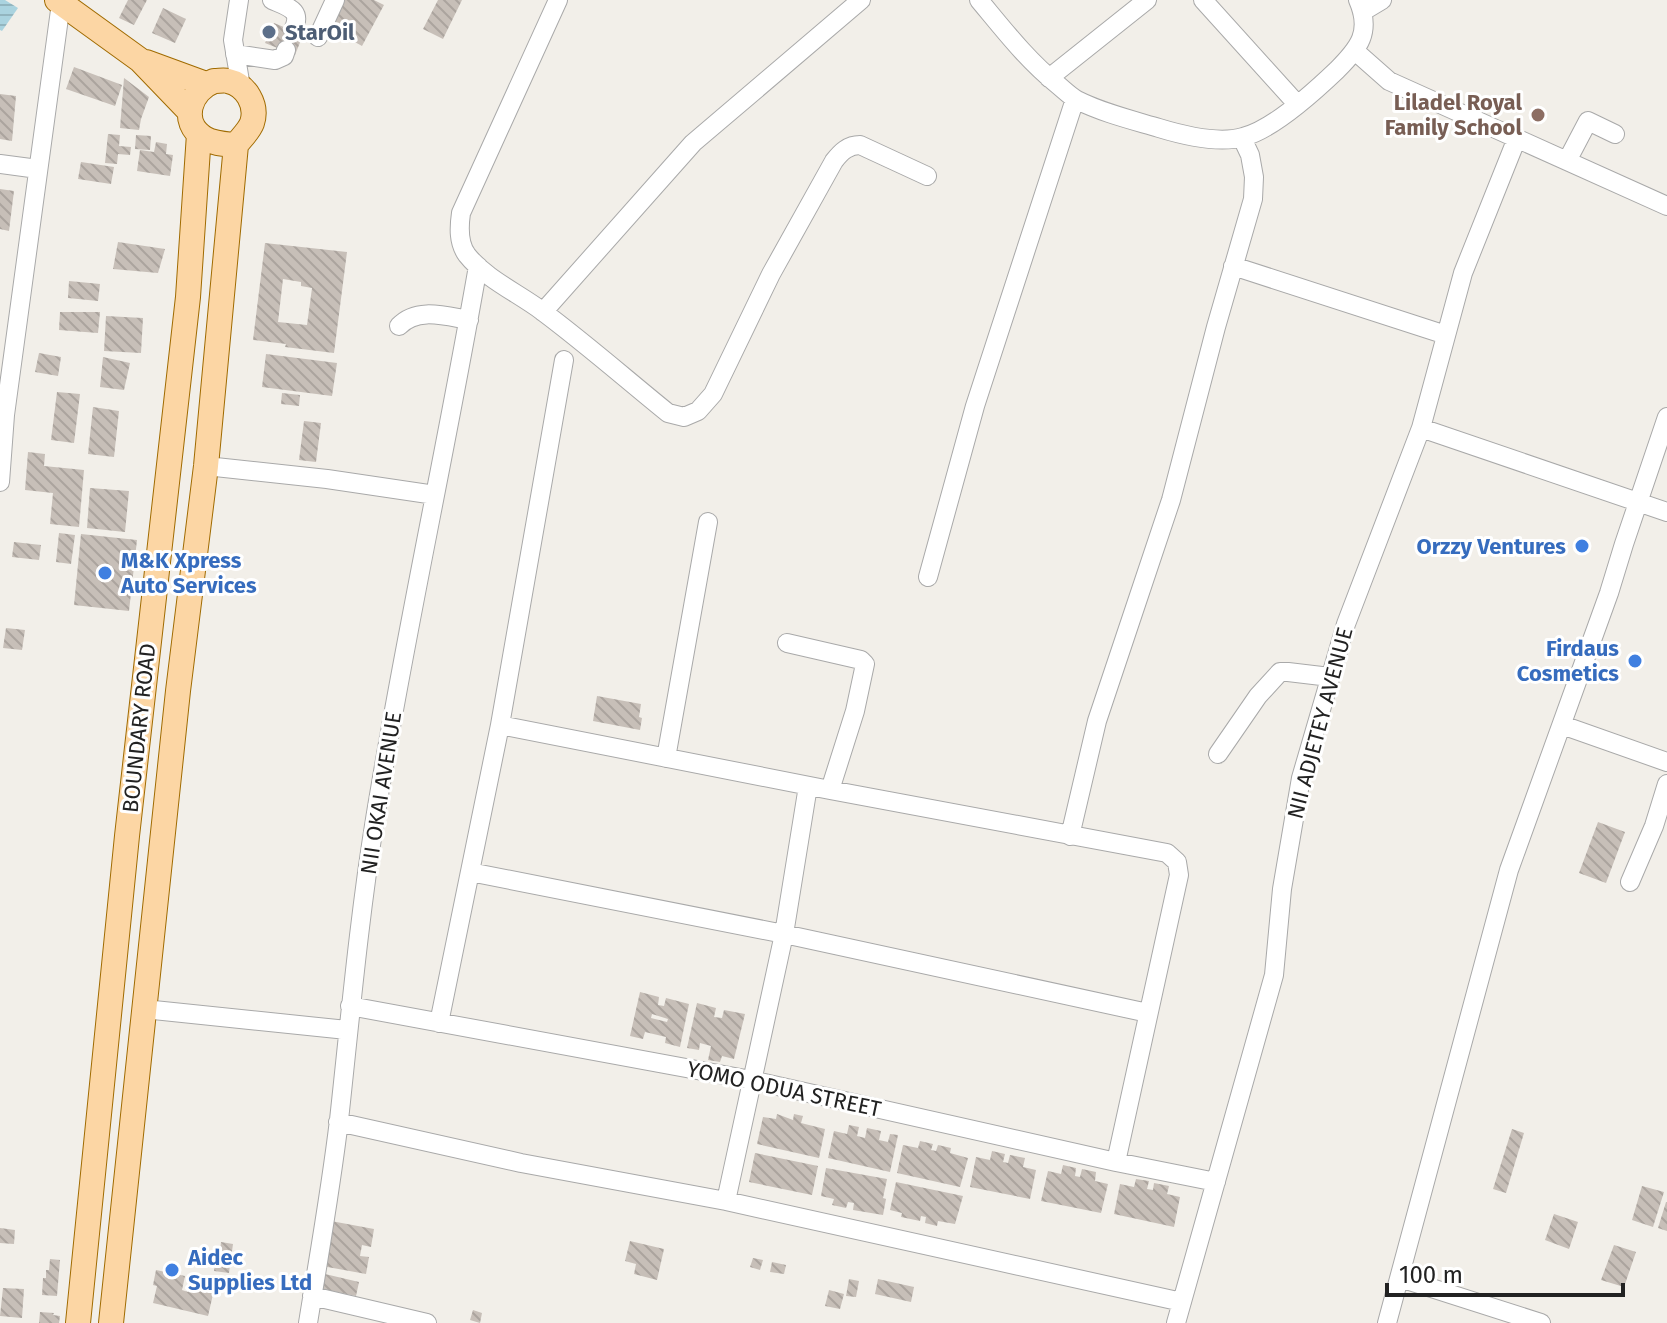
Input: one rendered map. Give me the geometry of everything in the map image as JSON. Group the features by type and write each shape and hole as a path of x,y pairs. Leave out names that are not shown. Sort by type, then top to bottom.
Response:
{"main road":[{"path":"59,1 140,60 215,143 236,145 252,122 253,109 249,96 241,87 228,81 210,83 140,60"},
{"path":"194,123 192,101 197,91 210,83"},
{"name":"BOUNDARY ROAD","path":"78,1323 127,836 188,297 194,123"},
{"name":"BOUNDARY ROAD","path":"111,1323 178,691 206,466 236,145"}],"street":[{"path":"239,0 234,47 241,87"},
{"path":"272,0 293,10 297,16 293,30"},
{"path":"318,37 335,0"},
{"path":"558,0 461,213 459,228 462,244 478,266 543,312 668,413 684,417 698,411 713,394 771,274 842,152 851,145 860,145 927,176"},
{"path":"543,312 693,143 861,0"},
{"path":"979,0 1024,55 1075,99 1175,133 1212,139 1242,138 1267,127 1297,104 1355,51 1361,40 1360,6 1382,0"},
{"path":"1049,78 1147,0"},
{"path":"1203,0 1297,104"},
{"path":"0,482 8,332 38,169 59,1"},
{"path":"234,47 275,60 284,56 286,50"},
{"path":"210,83 234,47"},
{"path":"1355,51 1389,81 1667,206"},
{"path":"928,577 975,406 1075,99"},
{"path":"1567,161 1588,121 1615,134"},
{"path":"1070,836 1097,721 1171,500 1253,199 1254,177 1250,155 1242,138"},
{"name":"NII ADJETEY AVENUE","path":"1176,1323 1274,975 1282,889 1301,778 1330,677 1346,624 1421,428 1463,273 1517,138"},
{"path":"0,164 38,169"},
{"name":"NII OKAI AVENUE","path":"308,1323 338,1122 350,1006 380,791 478,266"},
{"path":"1233,266 1446,335"},
{"path":"399,326 417,314 469,320"},
{"path":"439,1023 500,725 564,360"},
{"path":"1387,1323 1509,870 1609,593 1667,417"},
{"path":"1421,428 1667,512"},
{"path":"206,466 435,495"},
{"path":"666,758 708,522"},
{"path":"787,643 861,660 865,664 855,711 830,790"},
{"path":"1218,754 1258,696 1280,672 1330,677"},
{"path":"500,725 1167,853 1177,862 1179,875 1116,1162"},
{"path":"1562,725 1667,762"},
{"path":"1630,882 1654,826 1667,784"},
{"path":"726,1201 784,934 808,786"},
{"path":"470,872 784,934 1148,1013"},
{"name":"YOMO ODUA STREET","path":"350,1006 751,1080 1216,1182"},
{"path":"144,1009 347,1030"},
{"path":"338,1122 521,1163 726,1201 1182,1302"},
{"path":"1400,1278 1541,1323"},
{"path":"312,1296 427,1323"}],"water":[{"path":"0,0 18,8 2,31 0,30"}],"building":[{"path":"128,0 147,0 134,25 119,18"},
{"path":"343,0 374,0 384,5 362,46 328,27"},
{"path":"438,0 462,0 443,39 423,29"},
{"path":"163,8 186,19 175,43 152,33"},
{"path":"274,23 303,35 295,55 265,43"},
{"path":"74,67 122,85 115,106 66,89"},
{"path":"124,78 149,97 139,130 120,128"},
{"path":"0,94 16,96 12,141 0,139"},
{"path":"108,134 120,135 119,146 131,147 130,155 118,154 117,164 105,163"},
{"path":"136,135 151,136 150,150 135,149"},
{"path":"156,142 167,144 166,154 173,155 170,176 137,171 140,150 154,152"},
{"path":"81,162 114,167 111,184 78,179"},
{"path":"0,189 14,191 9,231 0,229"},
{"path":"118,242 165,249 158,273 113,269"},
{"path":"265,243 347,252 334,353 253,340","holes":["283,279 301,282 301,286 312,288 307,325 278,322"]},
{"path":"69,281 100,284 98,301 68,298"},
{"path":"60,312 100,312 98,333 59,330"},
{"path":"106,316 143,318 141,353 104,351"},
{"path":"39,353 61,357 58,376 35,372"},
{"path":"266,354 337,363 332,396 262,387"},
{"path":"103,357 130,363 124,390 100,387"},
{"path":"57,392 80,394 74,443 51,440"},
{"path":"282,393 300,395 299,406 281,404"},
{"path":"93,407 119,411 114,457 88,454"},
{"path":"304,421 321,423 316,462 299,460"},
{"path":"28,452 45,454 44,466 84,470 79,527 50,524 53,493 25,490"},
{"path":"90,488 129,491 125,532 87,528"},
{"path":"59,533 75,535 71,564 56,562"},
{"name":"M&K Xpress Auto Services","path":"81,534 137,540 129,611 74,605"},
{"path":"14,542 41,545 39,560 12,557"},
{"path":"6,628 25,630 22,650 3,648"},
{"path":"597,696 641,704 640,730 593,721"},
{"path":"1598,822 1625,832 1606,883 1579,873"},
{"path":"640,992 659,997 658,1005 664,1006 666,998 689,1004 680,1047 665,1043 666,1037 645,1032 643,1039 630,1036","holes":["652,1014 668,1019 667,1022 651,1018"]},
{"path":"697,1003 716,1008 714,1017 722,1018 724,1010 745,1014 734,1059 722,1056 720,1062 708,1060 711,1046 700,1043 699,1050 687,1048"},
{"path":"777,1114 793,1120 794,1114 803,1116 801,1123 825,1129 819,1158 757,1144 763,1117 776,1119"},
{"path":"849,1125 859,1127 857,1136 865,1138 867,1128 881,1131 879,1140 888,1142 890,1134 898,1135 890,1172 828,1158 834,1131 847,1134"},
{"path":"1512,1129 1524,1133 1506,1193 1493,1189"},
{"path":"920,1141 933,1144 931,1150 936,1151 938,1145 951,1148 950,1153 968,1158 960,1187 897,1173 903,1145 918,1148"},
{"path":"992,1151 1005,1154 1003,1162 1008,1163 1010,1155 1025,1158 1023,1167 1036,1170 1030,1199 970,1187 976,1157 990,1160"},
{"path":"755,1153 818,1166 812,1195 749,1182"},
{"path":"1063,1165 1076,1168 1075,1176 1080,1177 1082,1169 1096,1172 1095,1181 1108,1184 1101,1213 1041,1201 1048,1171 1061,1174"},
{"path":"826,1168 887,1179 883,1215 853,1210 854,1203 848,1202 846,1208 832,1205 834,1199 821,1196"},
{"path":"1136,1179 1149,1181 1147,1189 1153,1190 1154,1183 1169,1186 1167,1194 1180,1197 1174,1227 1114,1214 1120,1184 1134,1187"},
{"path":"896,1182 963,1196 955,1224 938,1221 937,1226 925,1223 926,1217 921,1216 920,1221 901,1217 902,1213 890,1210"},
{"path":"1642,1186 1664,1192 1653,1227 1632,1220"},
{"path":"1667,1202 1667,1231 1658,1228"},
{"path":"1554,1214 1578,1222 1569,1249 1545,1240"},
{"path":"331,1221 374,1229 371,1247 362,1245 360,1256 369,1257 366,1274 322,1266"},
{"path":"0,1228 15,1230 14,1244 0,1243"},
{"path":"630,1241 664,1249 657,1280 634,1274 636,1264 625,1261"},
{"path":"221,1242 233,1244 229,1273 214,1271"},
{"path":"1614,1245 1636,1252 1624,1287 1601,1280"},
{"path":"753,1258 763,1260 760,1270 750,1267"},
{"path":"50,1259 60,1260 57,1296 42,1295 43,1278 49,1270"},
{"path":"772,1262 786,1265 784,1274 770,1272"},
{"path":"156,1270 185,1276 182,1290 188,1292 191,1281 198,1283 197,1286 214,1290 208,1316 153,1303 157,1286 153,1285"},
{"path":"325,1274 359,1282 356,1296 322,1289"},
{"path":"849,1279 859,1281 856,1297 846,1296"},
{"path":"878,1279 914,1287 911,1302 875,1294"},
{"path":"3,1288 24,1289 22,1318 0,1316"},
{"path":"829,1290 844,1294 840,1309 825,1306"},
{"path":"473,1310 482,1313 480,1323 470,1320"},
{"path":"40,1312 60,1316 59,1323 39,1323"}],"place":[{"name":"StarOil","path":"269,32"},
{"name":"Liladel Royal Family School","path":"1538,115"},
{"name":"Orzzy Ventures","path":"1582,546"},
{"name":"M&K Xpress Auto Services","path":"105,573"},
{"name":"Firdaus Cosmetics","path":"1635,661"},
{"name":"Aidec Supplies Ltd","path":"172,1270"}]}
